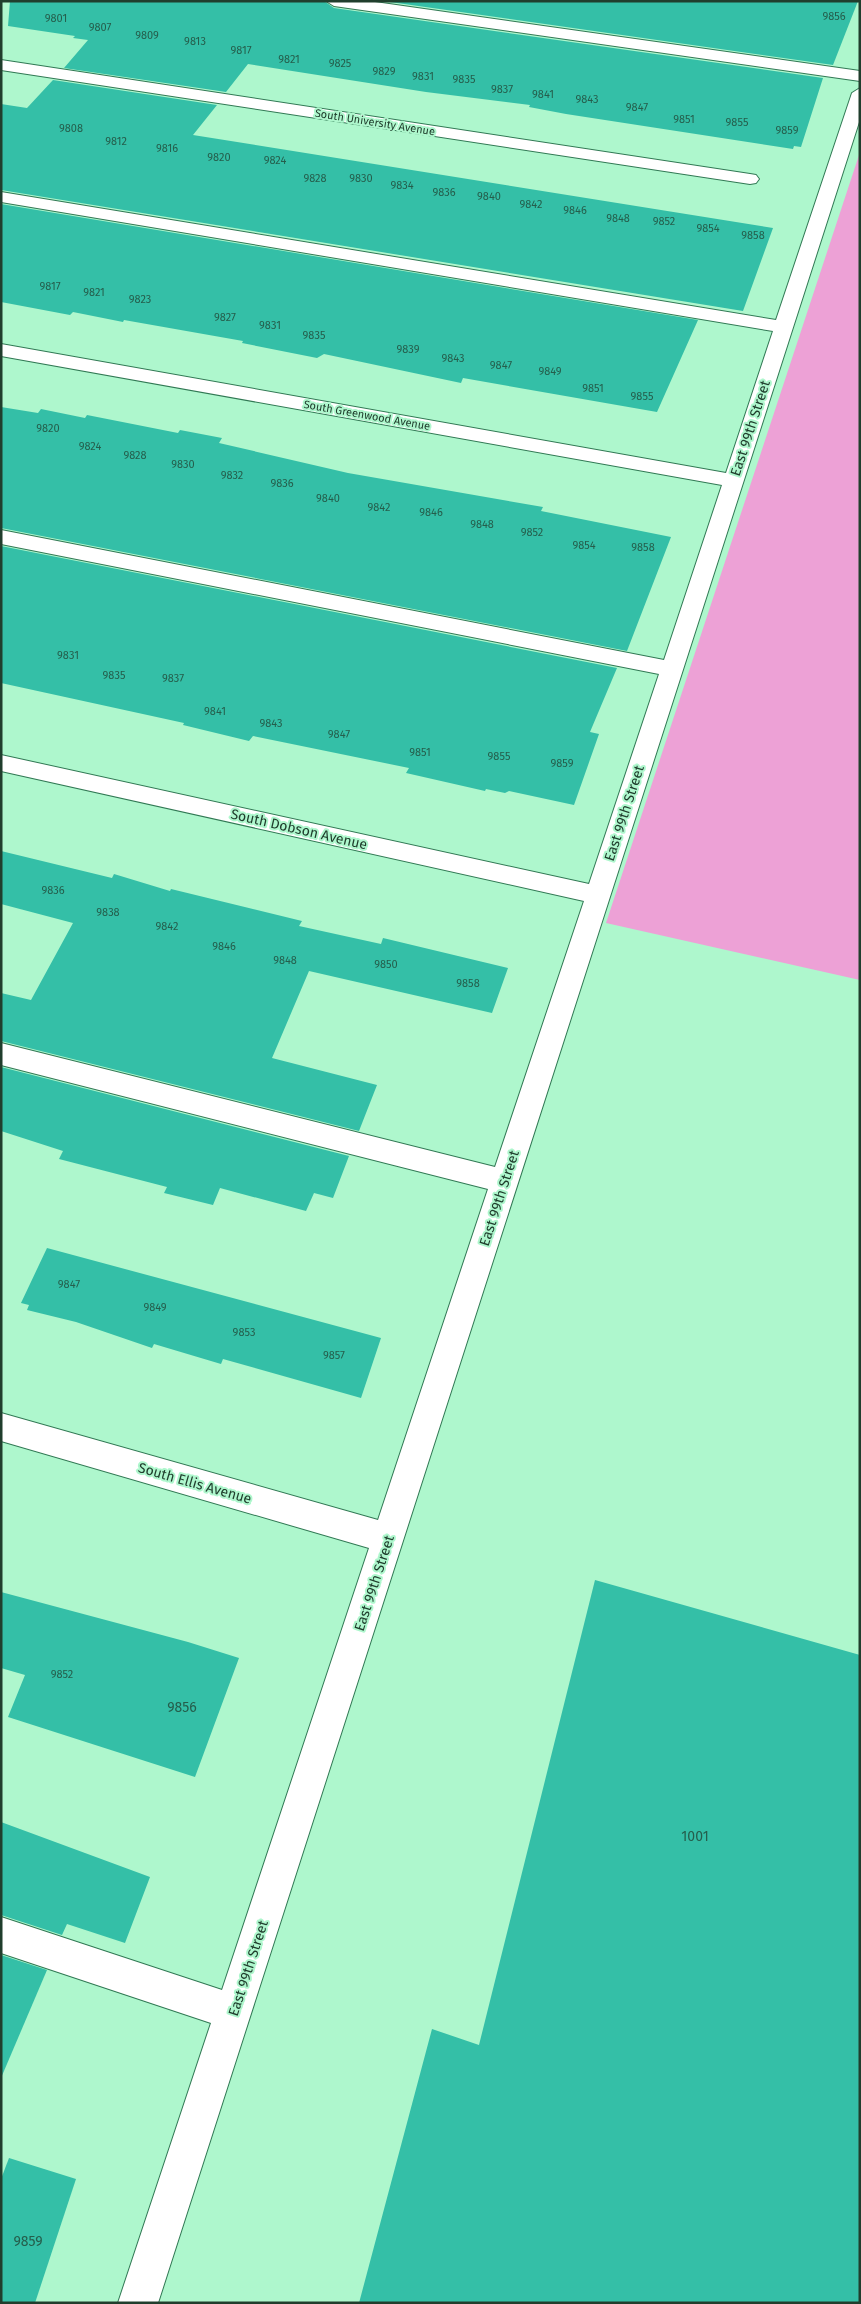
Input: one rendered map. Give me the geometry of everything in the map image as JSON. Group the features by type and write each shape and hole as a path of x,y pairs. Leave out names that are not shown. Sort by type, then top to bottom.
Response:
{"street":[{"path":"334,1 860,76"},
{"name":"South University Avenue","path":"1,65 750,179"},
{"name":"East 99th Street","path":"138,2303 860,92"},
{"path":"1,197 783,327"},
{"name":"South Greenwood Avenue","path":"1,350 733,481"},
{"path":"1,537 671,669"},
{"name":"South Dobson Avenue","path":"1,763 598,895"},
{"path":"1,1054 505,1181"},
{"name":"South Ellis Avenue","path":"1,1427 388,1538"},
{"path":"1,1934 233,2012"}],"shaded area":[{"path":"860,152 860,980 606,923"}],"building":[{"path":"10,1 324,1 334,8 823,78 801,147 794,146 793,149 566,114 529,107 530,105 426,92 248,64 226,92 64,68 88,40 73,38 75,36 8,26"},
{"path":"383,1 858,1 833,65"},
{"path":"53,80 217,105 193,135 773,228 743,311 1,190 1,104 27,108"},
{"path":"1,204 698,320 657,412 463,378 461,383 324,354 317,358 242,343 243,341 73,312 70,315 1,302"},
{"path":"1,407 38,413 41,409 85,418 87,415 178,433 180,430 222,438 219,443 348,473 543,507 541,511 671,537 627,651 1,528"},
{"path":"1,546 617,668 590,732 599,734 574,805 509,791 505,793 486,789 485,791 406,773 409,768 253,736 249,741 183,725 184,723 1,683"},
{"path":"1,851 112,878 114,874 170,891 171,889 302,921 299,926 381,944 383,938 508,968 492,1013 309,971 272,1058 377,1085 359,1131 1,1041 1,993 31,1000 73,923 1,904"},
{"path":"1,1067 349,1156 333,1198 314,1193 306,1211 220,1188 213,1205 164,1193 167,1187 59,1159 63,1151 1,1131"},
{"path":"47,1248 381,1338 361,1398 223,1359 221,1364 154,1344 152,1348 76,1322 27,1310 29,1305 21,1303"},
{"path":"595,1580 860,1655 860,2303 359,2303 432,2029 479,2045"},
{"path":"1,1592 188,1642 239,1658 195,1777 8,1717 25,1675 1,1668"},
{"path":"1,1822 150,1877 125,1943 67,1924 62,1935 1,1915"},
{"path":"1,1955 47,1970 1,2078"},
{"path":"9,2158 76,2179 35,2303 1,2303 1,2179"}]}
